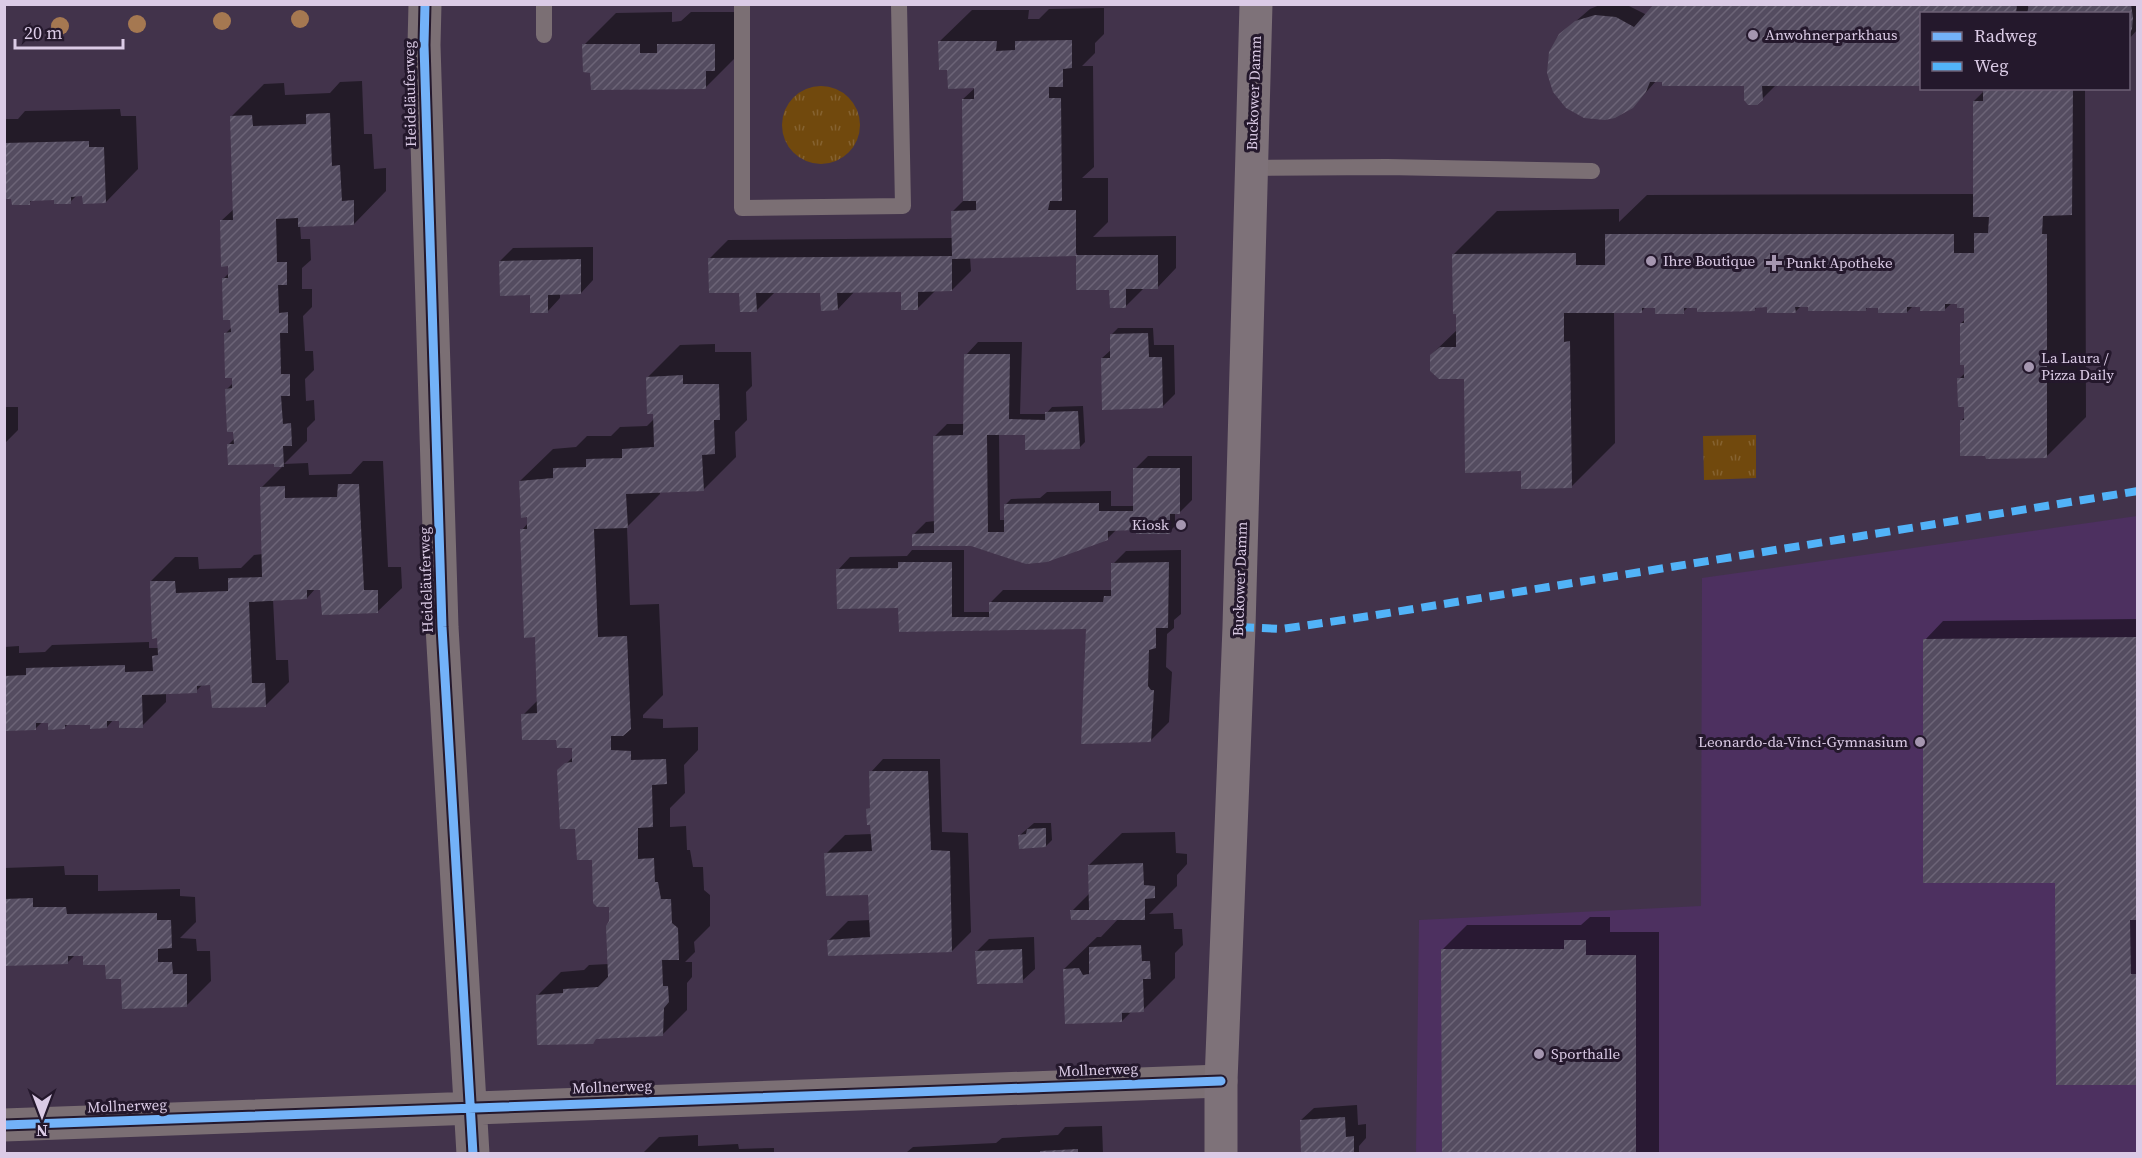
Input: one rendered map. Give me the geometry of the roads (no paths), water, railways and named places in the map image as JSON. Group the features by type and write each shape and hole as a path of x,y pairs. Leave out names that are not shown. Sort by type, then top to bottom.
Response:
{"main road":[{"name":"Buckower Damm","path":"1221,1154 1221,1081 1239,627 1256,4"}],"street":[{"name":"Heideläuferweg","path":"424,4 442,627 473,1154"},
{"name":"Mollnerweg","path":"4,1125 1221,1081"}],"lane":[{"path":"544,4 544,35"},
{"path":"742,4 742,208 903,206 899,4"},
{"path":"1252,168 1387,167 1592,171"}],"place":[{"name":"Anwohnerparkhaus","path":"1753,35"},
{"name":"Ihre Boutique","path":"1651,261"},
{"name":"Punkt Apotheke","path":"1774,263"},
{"name":"La Laura / Pizza Daily","path":"2029,367"},
{"name":"Kiosk","path":"1181,525"},
{"name":"Leonardo-da-Vinci-Gymnasium","path":"1920,742"},
{"name":"Sporthalle","path":"1539,1054"}]}
